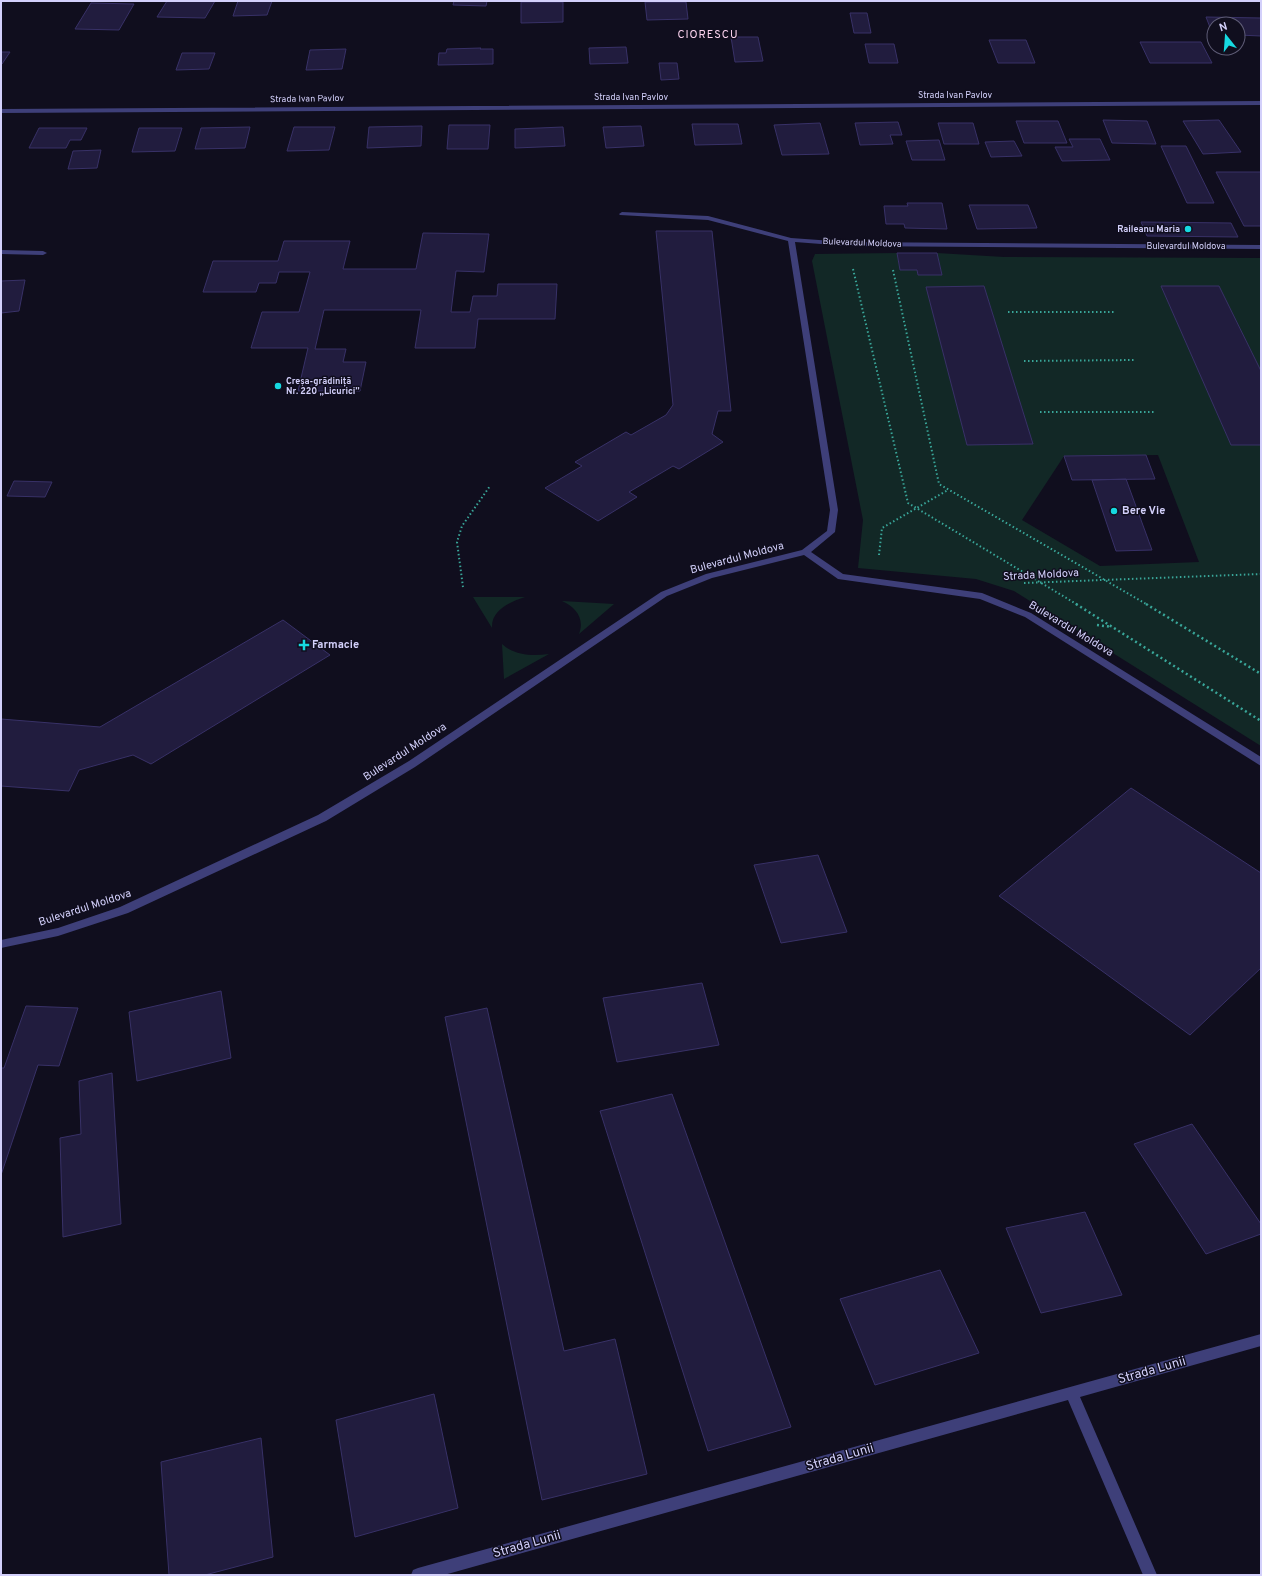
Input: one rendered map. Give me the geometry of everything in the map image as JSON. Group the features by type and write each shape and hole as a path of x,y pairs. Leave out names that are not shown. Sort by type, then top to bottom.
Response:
{"street":[{"name":"Strada Ivan Pavlov","path":"1,111 1261,103"},
{"path":"622,214 708,218 791,240"},
{"name":"Bulevardul Moldova","path":"1,944 58,932 124,910 322,818 412,764 664,594 709,576 805,552 831,532 834,510 791,240 887,245 1261,247"},
{"path":"1,252 43,253"},
{"name":"Bulevardul Moldova","path":"805,552 841,577 982,596 1028,615 1261,762"},
{"name":"Strada Lunii","path":"418,1575 1261,1340"},
{"path":"1072,1393 1150,1575"}],"path":[{"path":"847,244 908,503 1114,627 1261,721"},
{"path":"887,245 939,484 1106,580 1261,674"},
{"path":"1008,312 1114,312"},
{"path":"1024,360 1134,360"},
{"path":"1040,412 1155,412"},
{"path":"463,587 458,542 462,526 490,486"},
{"path":"882,528 949,490"},
{"name":"Strada Moldova","path":"982,596 994,586 1040,582 1261,574"}],"green space":[{"path":"897,253 900,270 917,270 918,275 942,275 937,253 1004,257 1261,258 1261,746 1014,591 976,579 858,568 863,520 812,261 815,254","holes":["1158,455 1199,562 1100,566 1022,520 1064,456"]},
{"path":"473,597 525,597 513,601 502,608 495,616 492,628"},
{"path":"562,601 614,604 579,634 581,623 578,614 575,610"},
{"path":"502,644 518,653 537,655 549,654 504,679"}],"building":[{"path":"167,1 215,1 205,18 157,17"},
{"path":"238,1 272,1 267,15 233,16"},
{"path":"454,1 487,1 486,6 453,5"},
{"path":"521,2 563,2 563,22 521,23"},
{"path":"645,2 686,2 688,19 647,20"},
{"path":"91,3 134,4 119,30 75,29"},
{"path":"850,13 867,13 871,33 854,33"},
{"path":"1246,18 1261,18 1261,36 1246,35"},
{"path":"731,37 758,37 763,61 735,62"},
{"path":"989,40 1026,40 1035,63 998,63"},
{"path":"1140,42 1201,42 1206,52 1206,56 1208,56 1212,63 1150,63"},
{"path":"865,44 894,44 898,63 869,63"},
{"path":"626,47 628,63 590,64 589,48"},
{"path":"481,48 480,49 493,49 493,64 438,65 439,53 446,53 447,49"},
{"path":"346,49 342,69 306,70 310,50"},
{"path":"1,52 10,52 2,64 1,64"},
{"path":"182,53 215,53 209,69 176,70"},
{"path":"659,63 677,63 679,79 661,80"},
{"path":"1103,120 1147,121 1156,144 1112,143"},
{"path":"1219,120 1241,152 1203,154 1183,121"},
{"path":"1016,121 1058,121 1067,143 1024,143"},
{"path":"898,122 902,135 890,135 893,144 860,145 855,123"},
{"path":"820,123 829,154 782,155 774,125"},
{"path":"938,123 973,123 979,144 944,144"},
{"path":"692,124 738,124 742,144 695,145"},
{"path":"449,125 490,125 488,149 447,149"},
{"path":"422,126 421,146 367,148 369,127"},
{"path":"641,126 644,146 606,148 603,127"},
{"path":"250,127 245,148 195,149 201,128"},
{"path":"294,127 335,127 329,150 287,151"},
{"path":"563,127 565,146 515,148 515,129"},
{"path":"39,128 87,128 81,140 70,140 66,148 29,148"},
{"path":"139,128 182,128 175,151 132,152"},
{"path":"1069,139 1100,139 1110,160 1062,161 1055,147 1073,147"},
{"path":"939,140 945,160 912,160 906,141"},
{"path":"1014,141 1022,156 991,157 985,142"},
{"path":"1161,146 1186,146 1214,203 1187,203"},
{"path":"101,150 97,168 68,169 73,151"},
{"path":"1216,172 1261,172 1261,226 1244,226"},
{"path":"907,203 942,203 947,229 905,228 904,224 886,224 884,206 908,206"},
{"path":"969,205 1028,205 1037,228 977,229"},
{"path":"1141,222 1231,223 1238,237 1147,236"},
{"path":"656,231 712,231 731,411 718,411 712,434 723,442 679,469 673,466 629,492 637,497 598,521 545,488 582,466 575,462 626,432 631,435 666,415 673,405"},
{"path":"423,233 489,234 484,272 456,271 451,312 470,312 473,296 497,296 498,284 557,284 555,319 478,319 475,348 415,348 421,310 324,310 315,349 346,349 343,362 366,362 360,391 298,391 308,348 251,348 262,312 299,312 310,272 279,272 276,283 259,283 256,292 203,292 213,261 278,261 284,241 350,241 343,269 416,269"},
{"path":"897,253 937,253 942,275 918,275 917,270 900,270"},
{"path":"25,280 19,311 1,313 1,281"},
{"path":"984,286 1033,444 967,445 926,287"},
{"path":"1161,286 1219,286 1261,371 1261,445 1231,445"},
{"path":"1146,455 1155,479 1072,480 1064,456"},
{"path":"1126,479 1152,550 1116,551 1092,480"},
{"path":"14,481 52,482 45,497 7,496"},
{"path":"283,620 330,655 151,764 133,755 79,770 69,791 1,786 1,719 100,727"},
{"path":"1131,788 1261,873 1261,968 1190,1035 999,896"},
{"path":"818,855 847,932 781,943 754,865"},
{"path":"702,983 719,1045 617,1062 603,998"},
{"path":"221,991 231,1058 137,1081 129,1012"},
{"path":"26,1006 78,1008 59,1066 38,1065 1,1175 1,1068 4,1068"},
{"path":"487,1008 564,1351 615,1339 647,1474 542,1500 445,1017"},
{"path":"112,1073 121,1224 63,1237 60,1138 81,1134 79,1081"},
{"path":"672,1094 791,1427 708,1451 600,1111"},
{"path":"1192,1124 1261,1224 1261,1234 1206,1254 1134,1144"},
{"path":"1085,1212 1122,1295 1041,1313 1006,1228"},
{"path":"940,1270 979,1353 875,1385 840,1299"},
{"path":"434,1394 458,1508 355,1537 336,1420"},
{"path":"261,1438 273,1557 205,1575 169,1575 161,1462"}],"place":[{"name":"Raileanu Maria","path":"1188,229"},
{"name":"Creșa-grădiniță Nr. 220 „Licurici”","path":"278,386"},
{"name":"Bere Vie","path":"1114,511"},
{"name":"Farmacie","path":"304,645"}],"district":[{"name":"CIORESCU","path":"708,35"}]}
